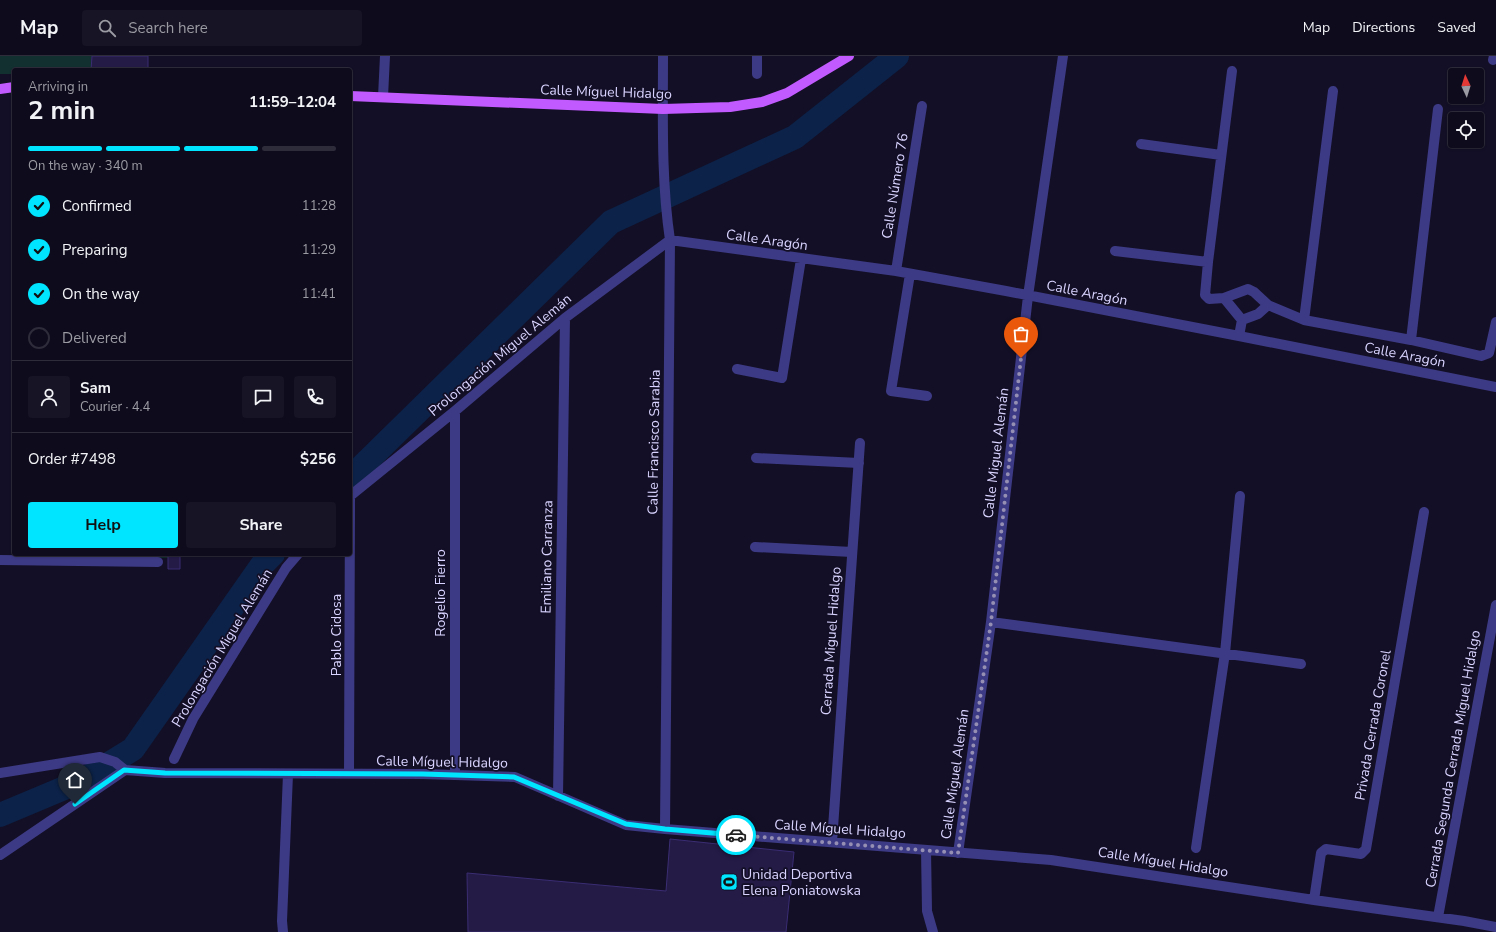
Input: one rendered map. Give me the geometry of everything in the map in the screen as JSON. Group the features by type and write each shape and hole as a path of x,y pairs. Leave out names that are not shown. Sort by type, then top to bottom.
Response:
{"main road":[{"name":"Calle Míguel Hidalgo","path":"352,96 663,110 730,107 762,102 787,92 849,56"},
{"path":"1,89 12,87"}],"street":[{"path":"383,97 385,56"},
{"name":"Calle Francisco Sarabia","path":"663,56 664,184 670,240 665,829"},
{"path":"757,56 757,74"},
{"name":"Calle Miguel Alemán","path":"958,853 991,622 1028,296 1063,56"},
{"path":"1232,71 1205,295 1210,299 1224,298 1248,289 1254,292 1268,305 1304,320 1411,340 1481,356 1489,353 1496,322"},
{"path":"1304,320 1333,91"},
{"name":"Calle Número 76","path":"896,271 922,106"},
{"path":"1411,340 1438,109"},
{"path":"1141,144 1221,155"},
{"name":"Calle Aragón","path":"670,240 896,271 1239,336 1496,387"},
{"name":"Prolongación Miguel Alemán","path":"352,494 455,411 565,318 670,240"},
{"path":"1116,251 1208,262"},
{"path":"737,369 782,378 801,259"},
{"path":"910,274 891,391 927,396"},
{"path":"1224,298 1242,320 1239,336"},
{"path":"1242,320 1258,314 1268,305"},
{"name":"Emiliano Carranza","path":"558,796 565,318"},
{"name":"Rogelio Fierro","path":"455,411 455,775"},
{"name":"Cerrada Miguel Hidalgo","path":"832,842 860,442"},
{"path":"756,458 859,463"},
{"path":"1196,848 1224,653 1240,496"},
{"name":"Privada Cerrada Coronel","path":"1314,900 1321,853 1326,849 1361,854 1366,849 1424,512"},
{"path":"755,547 852,552"},
{"name":"Prolongación Miguel Alemán","path":"174,759 193,719 286,568 296,556"},
{"name":"Pablo Cidosa","path":"350,556 350,774"},
{"path":"0,560 158,562"},
{"name":"Cerrada Segunda Cerrada Miguel Hidalgo","path":"1438,918 1496,605"},
{"path":"991,622 1301,664"},
{"path":"0,773 100,757 110,760 124,770 0,855"},
{"name":"Calle Míguel Hidalgo","path":"124,770 165,773 455,775 514,777 626,824 665,829 1051,860 1496,927"},
{"path":"283,932 282,920 288,774"},
{"path":"926,850 926,911 933,932"}],"green space":[{"path":"0,56 92,56 91,68 12,68 12,74 0,74"},
{"path":"77,556 170,556 168,558"}],"building":[{"path":"92,56 148,56 148,68 91,68"},
{"path":"168,556 180,556 180,569 168,569"},
{"name":"Unidad Deportiva Elena Poniatowska","path":"670,839 794,852 786,932 468,932 467,873 666,891"}],"waterway":[{"path":"352,476 611,222 795,137 897,56"},
{"path":"0,815 81,781 133,749 262,565 271,556"}],"way so far":[{"path":"736,835 958,853 991,622 1021,358"}],"place":[{"name":"Unidad Deportiva Elena Poniatowska","path":"729,882"}],"route":[{"path":"75,804 124,770 165,773 423,774 514,777 626,824 736,835"}]}
